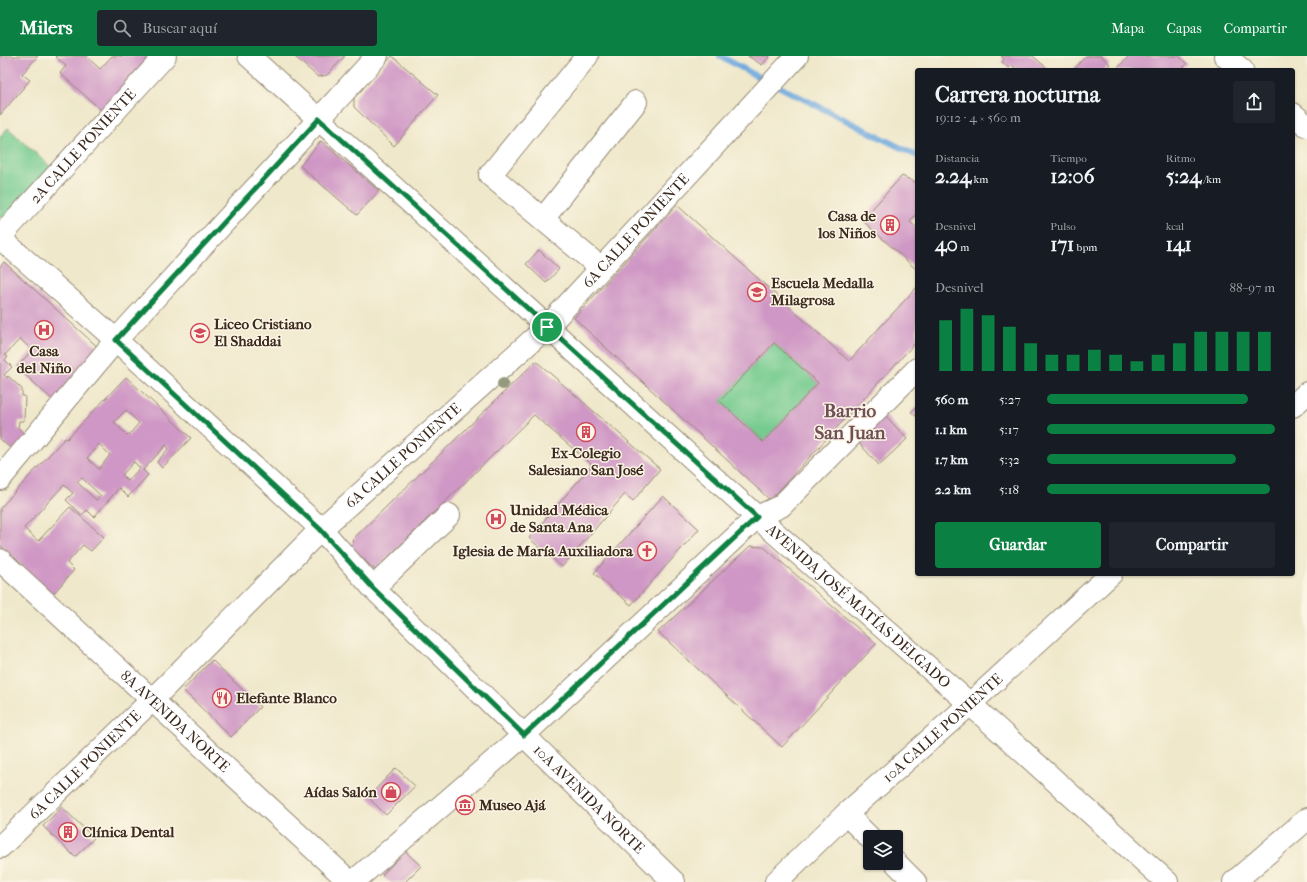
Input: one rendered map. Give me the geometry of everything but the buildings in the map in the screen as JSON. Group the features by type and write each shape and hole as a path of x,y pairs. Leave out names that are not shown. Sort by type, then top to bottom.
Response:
{"street":[{"name":"2A CALLE PONIENTE","path":"0,237 165,56"},
{"name":"AVENIDA JOSÉ MATÍAS DELGADO","path":"249,56 757,517 970,704 1167,882"},
{"path":"0,479 116,340 377,56"},
{"path":"587,56 490,175 601,268"},
{"name":"6A CALLE PONIENTE","path":"0,847 152,700 320,529 547,327 762,92 797,56"},
{"path":"543,219 636,102"},
{"path":"1295,116 1307,126"},
{"name":"10A AVENIDA NORTE","path":"0,237 116,340 320,529 373,588 674,882"},
{"path":"353,882 524,735 757,517 781,506 915,371"},
{"path":"1295,404 1307,393"},
{"path":"373,588 449,515"},
{"name":"8A AVENIDA NORTE","path":"0,560 350,882"},
{"name":"10A CALLE PONIENTE","path":"776,882 846,814 970,704 1109,576"},
{"path":"846,814 863,831"},
{"path":"1234,882 1307,819"},
{"path":"903,870 915,882"}],"green space":[{"path":"8,128 54,170 12,218 2,219 0,217 0,137"},
{"path":"774,343 818,383 763,442 720,401"}],"waterway":[{"path":"720,56 768,82"},
{"path":"776,85 915,155"}],"place":[{"name":"Casa de los Niños","path":"890,225"},
{"name":"Escuela Medalla Milagrosa","path":"757,292"},
{"name":"Casa del Niño","path":"44,330"},
{"name":"Liceo Cristiano El Shaddai","path":"200,333"},
{"name":"Ex-Colegio Salesiano San José","path":"586,432"},
{"name":"Unidad Médica de Santa Ana","path":"496,519"},
{"name":"Iglesia de María Auxiliadora","path":"647,551"},
{"name":"Elefante Blanco","path":"222,698"},
{"name":"Aídas Salón","path":"391,792"},
{"name":"Museo Ajá","path":"465,805"},
{"name":"Clínica Dental","path":"68,832"}],"district":[{"name":"Barrio San Juan","path":"850,422"}],"route":[{"path":"319,119 547,327 757,517 524,735 373,588 320,529 116,340 319,119"}]}
